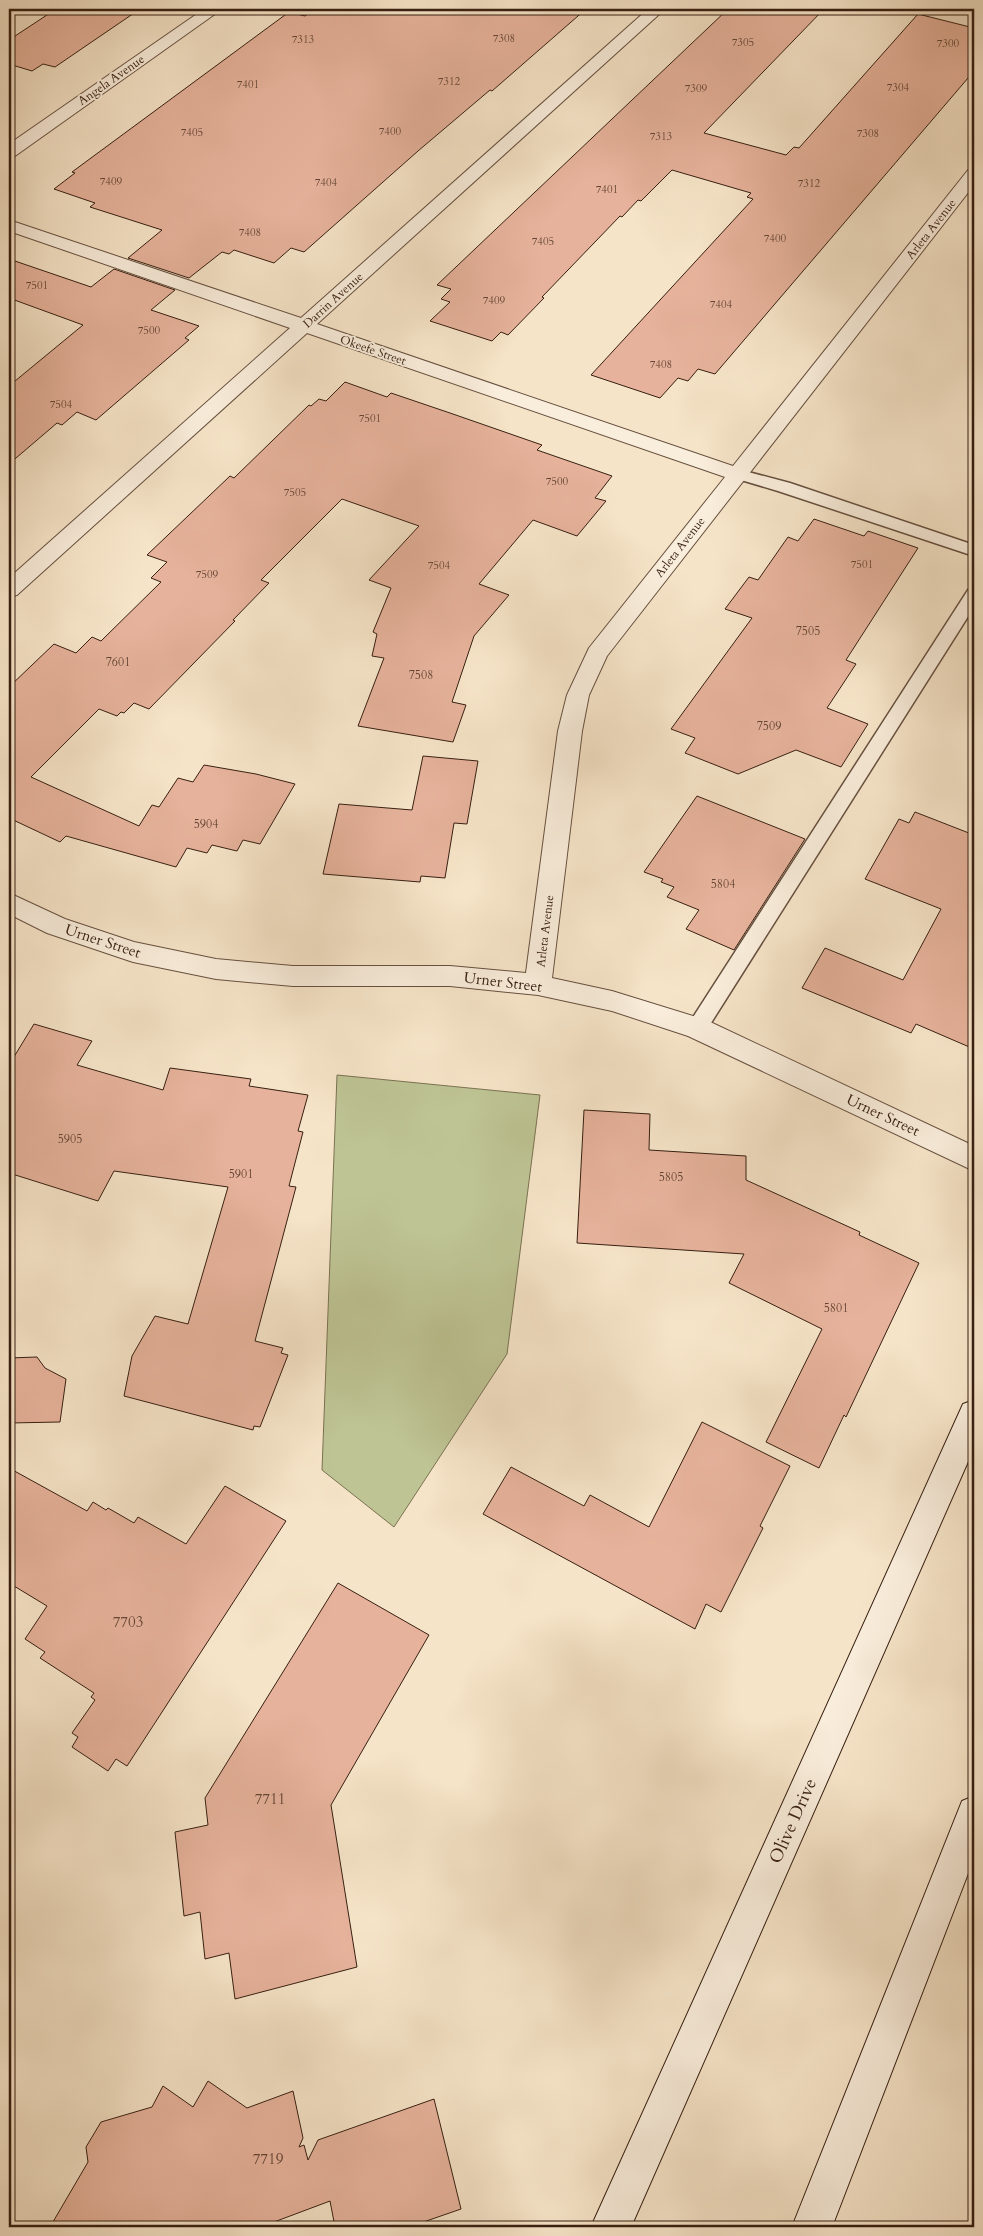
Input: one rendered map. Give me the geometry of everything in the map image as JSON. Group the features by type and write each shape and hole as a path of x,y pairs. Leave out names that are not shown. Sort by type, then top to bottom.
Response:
{"street":[{"name":"Angela Avenue","path":"9,152 214,9"},
{"name":"Darrin Avenue","path":"9,590 656,9"},
{"name":"Arleta Avenue","path":"538,985 570,731 578,695 597,652 974,174"},
{"name":"Okeefe Street","path":"9,225 737,474"},
{"name":"Urner Street","path":"9,903 56,926 133,952 216,969 293,976 450,976 538,985 612,1001 697,1028 974,1159"},
{"name":"Olive Drive","path":"612,2227 974,1414"},
{"path":"812,2227 974,1813"},
{"path":"623,2227 643,2156"}],"lane":[{"path":"737,474 784,487 974,551"},
{"path":"697,1028 974,594"}],"green space":[{"path":"337,1075 540,1095 507,1354 394,1527 322,1470"}],"building":[{"path":"56,9 140,9 55,67 43,64 32,71 9,64 9,40"},
{"path":"315,9 586,9 492,91 490,90 418,151 304,252 291,248 274,263 234,250 229,254 222,252 189,278 128,258 162,230 90,207 95,203 54,189 75,173 72,172 289,12 305,16"},
{"path":"728,9 824,9 704,133 786,155 794,147 799,148 918,14 974,28 974,71 715,374 698,369 688,381 678,378 660,398 591,375 753,199 747,197 751,193 672,170 641,201 638,200 622,217 620,216 508,335 501,332 492,341 430,321 450,302 441,299 451,289 437,285"},
{"path":"9,259 91,287 114,269 175,290 151,310 199,326 185,338 189,340 96,420 77,412 62,425 57,423 9,464 9,386 83,325 9,298"},
{"path":"345,382 387,397 391,393 542,445 537,450 612,476 595,498 606,501 577,536 533,520 479,584 509,595 474,636 452,702 466,705 453,742 358,726 384,658 372,656 377,634 373,632 391,588 369,580 419,526 342,499 261,580 269,583 233,620 235,621 149,709 134,703 124,713 121,712 117,716 99,709 31,777 139,826 152,805 159,807 178,778 193,782 204,765 256,774 295,784 260,844 243,840 237,851 212,845 207,853 187,848 176,867 66,836 60,842 9,818 9,687 54,644 76,653 92,637 101,641 161,582 151,578 167,562 147,555 230,476 234,478 309,405 311,406 319,399 326,401"},
{"path":"814,519 864,536 868,531 918,548 846,660 856,664 827,708 868,724 841,767 796,750 738,774 685,753 695,738 671,729 752,618 725,609 749,577 758,580 788,537 798,541"},
{"path":"423,756 478,761 467,824 454,823 445,878 421,876 420,882 323,874 339,804 412,810"},
{"path":"697,796 805,839 734,950 686,929 699,910 667,897 674,887 661,882 663,879 644,872"},
{"path":"915,812 974,835 974,1049 916,1024 911,1033 802,988 825,948 903,980 941,909 865,879 899,819 909,823"},
{"path":"34,1024 92,1041 77,1065 163,1090 170,1068 251,1079 249,1086 308,1095 298,1131 303,1132 289,1186 296,1187 255,1341 283,1348 281,1353 288,1355 260,1427 254,1426 253,1430 124,1396 132,1356 155,1316 188,1324 228,1187 114,1171 98,1201 9,1173 9,1065"},
{"path":"584,1110 650,1114 649,1150 746,1156 746,1180 860,1232 859,1235 919,1263 846,1417 844,1415 819,1468 766,1442 822,1329 729,1283 744,1254 577,1243"},
{"path":"37,1357 45,1368 66,1379 60,1422 9,1423 9,1358"},
{"path":"702,1422 790,1466 760,1526 763,1528 721,1612 706,1604 695,1629 483,1514 511,1467 584,1506 590,1495 649,1527"},
{"path":"9,1468 87,1511 93,1502 134,1523 138,1517 186,1544 225,1486 286,1521 127,1766 116,1759 108,1771 72,1747 78,1737 72,1733 95,1700 91,1697 94,1693 40,1658 45,1652 25,1639 47,1606 9,1583"},
{"path":"338,1583 429,1635 331,1805 357,1967 235,1999 229,1953 205,1959 200,1912 184,1916 175,1832 208,1825 205,1798"},
{"path":"208,2081 247,2108 293,2091 303,2138 299,2147 304,2145 308,2160 318,2140 434,2099 461,2209 409,2227 335,2227 330,2201 274,2222 271,2227 50,2227 88,2162 86,2147 101,2122 152,2107 163,2086 193,2107"}]}
